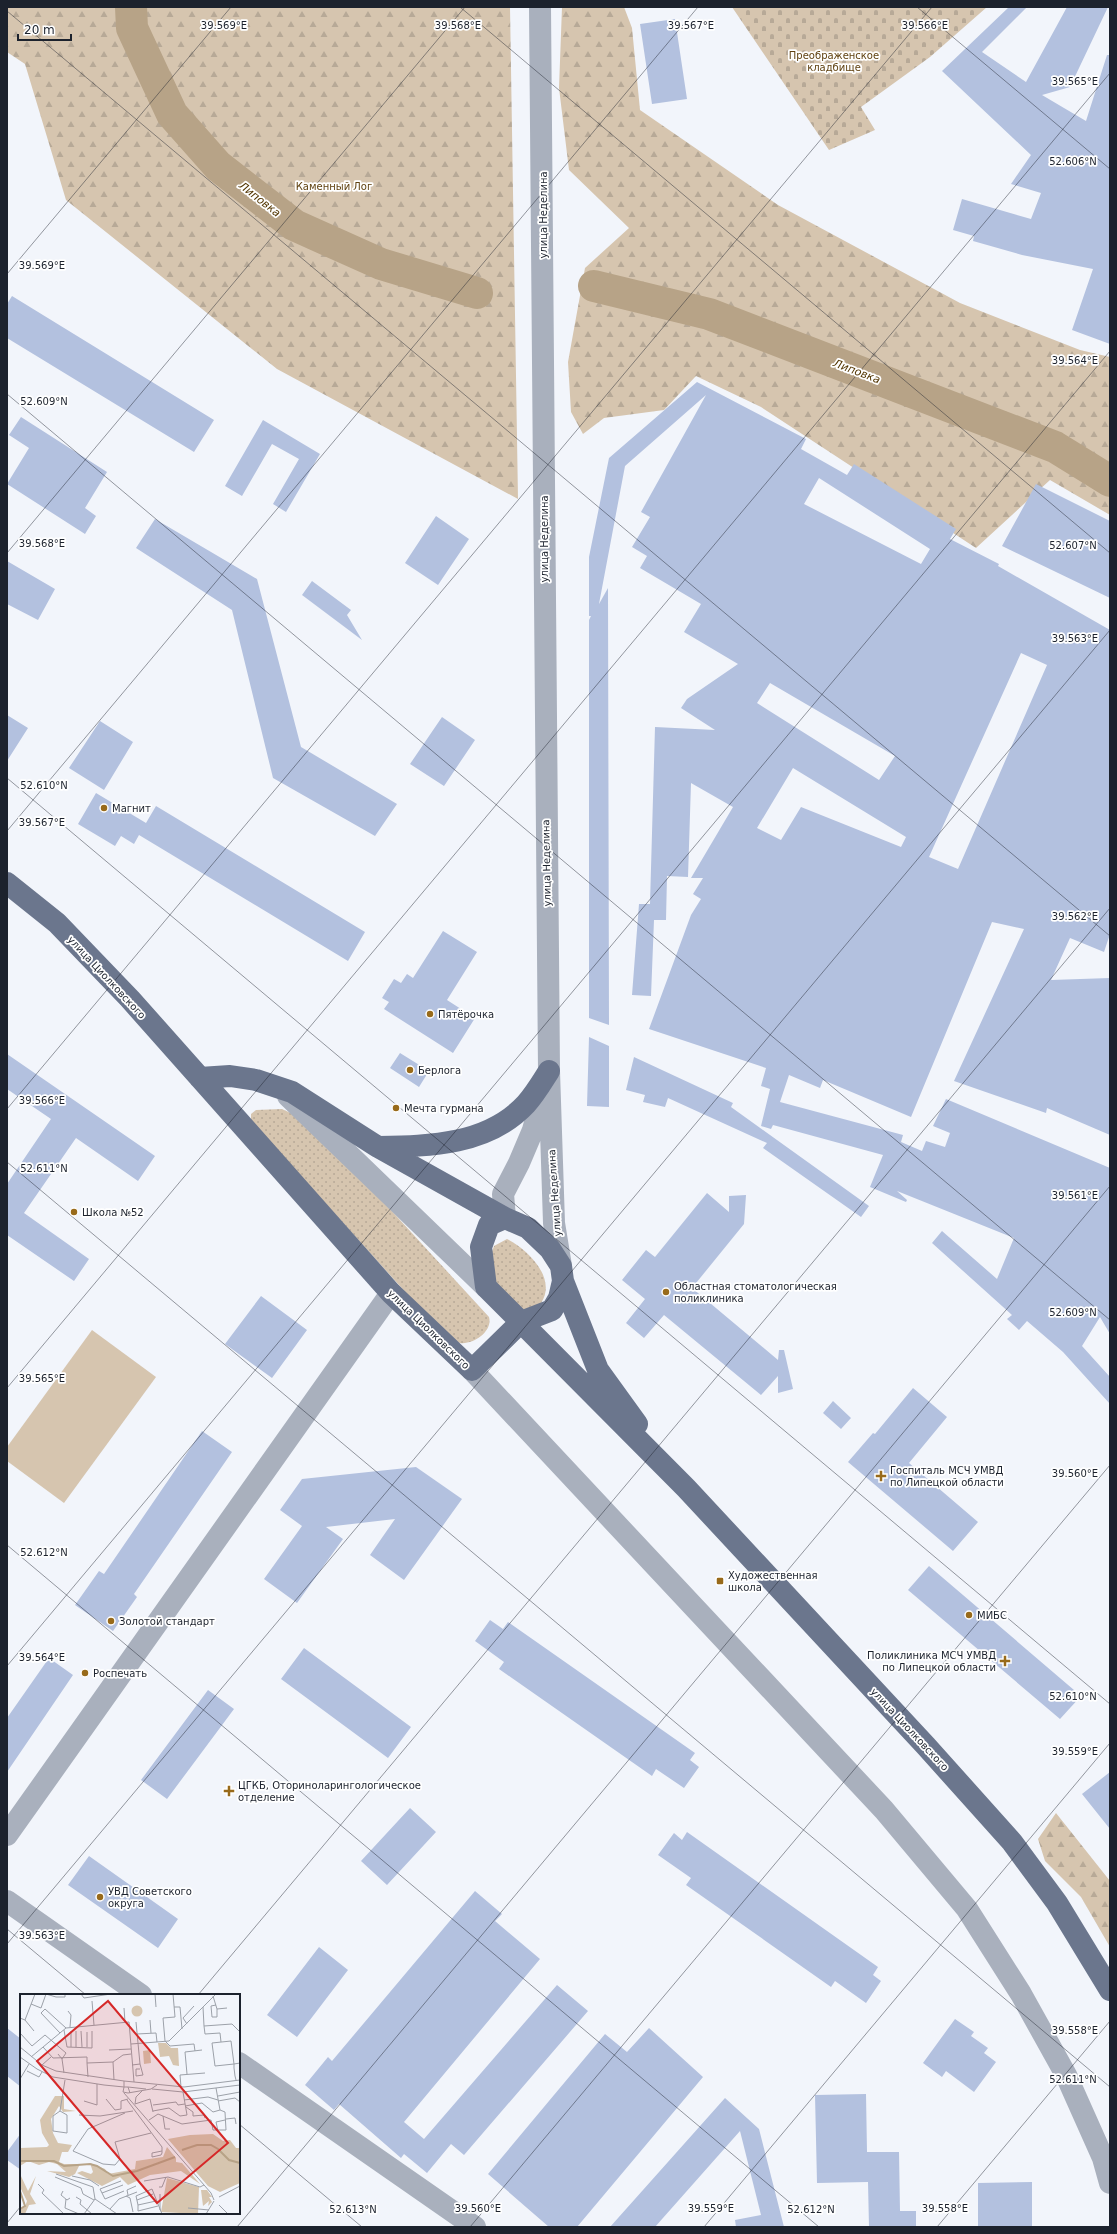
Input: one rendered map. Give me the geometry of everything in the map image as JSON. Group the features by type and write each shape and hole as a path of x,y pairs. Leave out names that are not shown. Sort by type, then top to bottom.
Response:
{"main road":[{"name":"улица Циолковского","path":"7,883 57,923 130,999 390,1293 472,1370 521,1322 686,1488 926,1746 1012,1842 1057,1903 1110,1990"},
{"path":"378,1147 443,1144 484,1133 507,1120 526,1104 549,1071"},
{"path":"200,1078 230,1076 256,1080 292,1092 378,1147 505,1218 528,1228 550,1249 562,1274 559,1298 552,1310 521,1322 486,1287 481,1247 489,1225 505,1218"},
{"name":"улица Циолковского","path":"562,1274 598,1370 686,1488"}],"street":[{"name":"улица Неделина","path":"540,7 549,1071 554,1215 562,1274"},
{"name":"улица Неделина","path":"505,1218 503,1194 519,1163 533,1130 549,1071"},
{"path":"280,1088 486,1287"},
{"path":"7,1835 390,1293"},
{"path":"472,1370 884,1810 967,1909 1020,1994 1066,2075 1103,2158 1110,2183"},
{"path":"7,1901 140,1994"},
{"path":"240,2064 475,2227"}],"green space":[{"name":"Каменный Лог","path":"7,7 510,7 518,499 277,369 66,200 25,64 7,52"},
{"path":"562,7 624,7 632,28 640,110 778,205 960,303 1080,350 1110,357 1110,515 1050,480 976,548 761,407 696,376 664,410 604,418 583,434 571,412 568,362 585,268 629,228 569,170 559,88"},
{"name":"Преображенское кладбище","path":"732,7 987,7 930,57 861,107 875,130 829,150"},
{"path":"282,1109 310,1122 489,1317 488,1327 481,1336 471,1342 460,1343 445,1336 251,1121 251,1114 256,1110"},
{"path":"507,1239 523,1249 538,1265 546,1284 545,1293 541,1303 528,1311 507,1299 497,1285 490,1269 489,1259 494,1246"},
{"path":"92,1330 156,1377 64,1503 7,1461 7,1447"},
{"path":"1056,1813 1110,1881 1110,1947 1081,1897 1045,1861 1038,1839"}],"building":[{"path":"1009,7 1027,7 982,52 1026,82 1067,7 1108,7 1070,87 1042,95 1086,121 1107,55 1110,55 1110,344 1072,330 1093,269 1022,255 973,241 974,236 953,230 962,199 1031,219 1041,193 1011,184 1031,155 942,71"},
{"path":"675,19 687,99 652,104 640,24"},
{"path":"12,296 214,420 194,452 7,338 7,304"},
{"path":"697,382 806,439 801,449 847,475 854,464 956,529 950,539 999,564 998,566 1110,630 1110,934 1104,952 1070,938 1051,980 1110,978 1110,1135 1047,1108 1046,1113 954,1081 1024,929 992,922 911,1117 823,1080 820,1088 789,1075 780,1102 903,1135 901,1142 922,1151 926,1141 945,1147 950,1133 933,1126 946,1099 1110,1168 1110,1334 1100,1317 1082,1346 1110,1377 1110,1404 1063,1352 1027,1321 1019,1330 1007,1319 1012,1315 932,1243 942,1231 997,1279 1014,1238 897,1191 907,1200 906,1202 870,1187 883,1155 773,1125 771,1129 761,1126 770,1089 761,1086 766,1068 649,1029 691,915 701,899 693,894 703,878 691,878 733,807 691,783 688,877 667,876 666,920 654,920 651,996 632,995 639,904 650,904 655,727 715,730 681,708 687,699 738,664 684,632 701,604 640,568 647,556 632,547 650,517 641,512 706,395 625,466 599,604 608,588 609,1025 589,1018 589,620 591,616 589,616 589,557 609,458","holes":["819,478 930,549 921,564 804,504","1021,653 1047,665 958,869 929,857","770,683 895,756 879,780 757,703","793,768 906,837 901,847 801,807 781,840 757,828"]},
{"path":"21,417 107,472 85,508 96,516 85,534 7,484 29,448 9,435"},
{"path":"263,420 320,454 286,512 273,504 299,459 272,444 242,496 225,486"},
{"path":"1036,484 1110,521 1110,598 1002,546"},
{"path":"436,516 469,539 438,585 405,563"},
{"path":"155,519 257,579 301,747 397,804 375,836 273,778 232,610 136,548"},
{"path":"7,561 55,589 38,620 7,604"},
{"path":"312,581 351,610 347,615 362,640 302,595"},
{"path":"7,715 28,728 7,761"},
{"path":"442,717 475,740 444,786 410,764"},
{"path":"100,721 133,742 104,790 69,768"},
{"path":"96,793 146,823 156,806 365,932 348,961 139,835 134,844 121,836 115,846 78,824"},
{"name":"Пятёрочка","path":"443,931 477,952 447,1000 475,1018 453,1053 384,1009 389,1002 382,998 394,979 401,983 407,974 413,978"},
{"path":"589,1037 609,1046 609,1107 587,1106"},
{"name":"Берлога","path":"400,1053 429,1071 419,1087 390,1068"},
{"path":"7,1054 155,1156 138,1181 76,1138 24,1213 89,1259 74,1281 7,1235 7,1184 51,1119 7,1089"},
{"path":"634,1057 733,1103 731,1107 869,1206 861,1217 763,1148 767,1143 668,1098 665,1107 643,1102 645,1095 626,1090"},
{"name":"Областная стоматологическая поликлиника","path":"707,1193 729,1212 729,1196 746,1195 744,1224 692,1288 778,1360 779,1350 784,1350 793,1389 778,1393 778,1376 761,1395 664,1315 644,1338 626,1323 645,1299 622,1280 646,1250 655,1257"},
{"path":"261,1296 307,1330 272,1378 225,1344"},
{"path":"913,1388 947,1417 909,1463 978,1522 953,1551 848,1462 873,1433 875,1434"},
{"path":"833,1401 851,1418 841,1429 823,1413"},
{"path":"202,1431 232,1452 134,1594 137,1597 113,1631 75,1605 99,1571 104,1574"},
{"path":"416,1467 462,1499 404,1580 370,1555 395,1519 326,1527 343,1539 297,1603 264,1579 302,1526 280,1510 302,1479"},
{"path":"929,1566 1081,1696 1060,1719 908,1590"},
{"path":"490,1620 503,1629 508,1622 695,1753 690,1760 699,1767 684,1788 656,1769 652,1776 499,1669 504,1662 475,1641"},
{"path":"304,1648 411,1727 388,1758 281,1679"},
{"path":"49,1658 73,1675 7,1772 7,1718"},
{"path":"208,1690 234,1709 167,1799 141,1780"},
{"path":"1110,1772 1110,1829 1082,1794"},
{"path":"410,1808 436,1832 387,1885 361,1861"},
{"path":"687,1832 878,1967 873,1975 881,1981 866,2003 835,1981 831,1987 686,1885 691,1878 658,1855 674,1833 682,1840"},
{"path":"89,1856 178,1919 158,1948 68,1885"},
{"path":"475,1891 502,1914 495,1921 540,1959 404,2122 424,2139 557,1985 588,2011 464,2155 451,2144 427,2173 404,2154 401,2158 339,2104 334,2110 305,2085 328,2057 332,2061"},
{"path":"319,1947 348,1970 297,2037 267,2015"},
{"path":"955,2019 974,2032 971,2036 988,2048 984,2053 996,2062 974,2092 946,2071 942,2077 923,2063"},
{"path":"7,2028 20,2038 20,2086 7,2076"},
{"path":"649,2028 703,2077 577,2227 549,2227 488,2174 605,2034 627,2052"},
{"path":"866,2094 867,2152 899,2152 900,2211 916,2211 916,2227 869,2227 868,2182 817,2183 815,2095"},
{"path":"725,2098 759,2129 784,2227 736,2227 735,2220 761,2215 740,2131 655,2227 610,2227"},
{"path":"20,2134 20,2169 7,2160 7,2152"},
{"path":"1032,2182 1032,2227 978,2227 978,2183"}],"waterway":[{"name":"Липовка","path":"131,7 132,28 172,114 218,166 294,225 381,264 477,293"},
{"name":"Липовка","path":"594,286 709,314 1055,447 1110,481"}],"place":[{"name":"Магнит","path":"104,808"},
{"name":"Пятёрочка","path":"430,1014"},
{"name":"Берлога","path":"410,1070"},
{"name":"Мечта гурмана","path":"396,1108"},
{"name":"Школа №52","path":"74,1212"},
{"name":"Областная стоматологическая поликлиника","path":"666,1292"},
{"name":"Госпиталь МСЧ УМВД по Липецкой области","path":"881,1476"},
{"name":"Художественная школа","path":"720,1581"},
{"name":"МИБС","path":"969,1615"},
{"name":"Золотой стандарт","path":"111,1621"},
{"name":"Поликлиника МСЧ УМВД по Липецкой области","path":"1005,1661"},
{"name":"Роспечать","path":"85,1673"},
{"name":"ЦГКБ, Оториноларингологическое отделение","path":"229,1791"},
{"name":"УВД Советского округа","path":"100,1897"}]}
